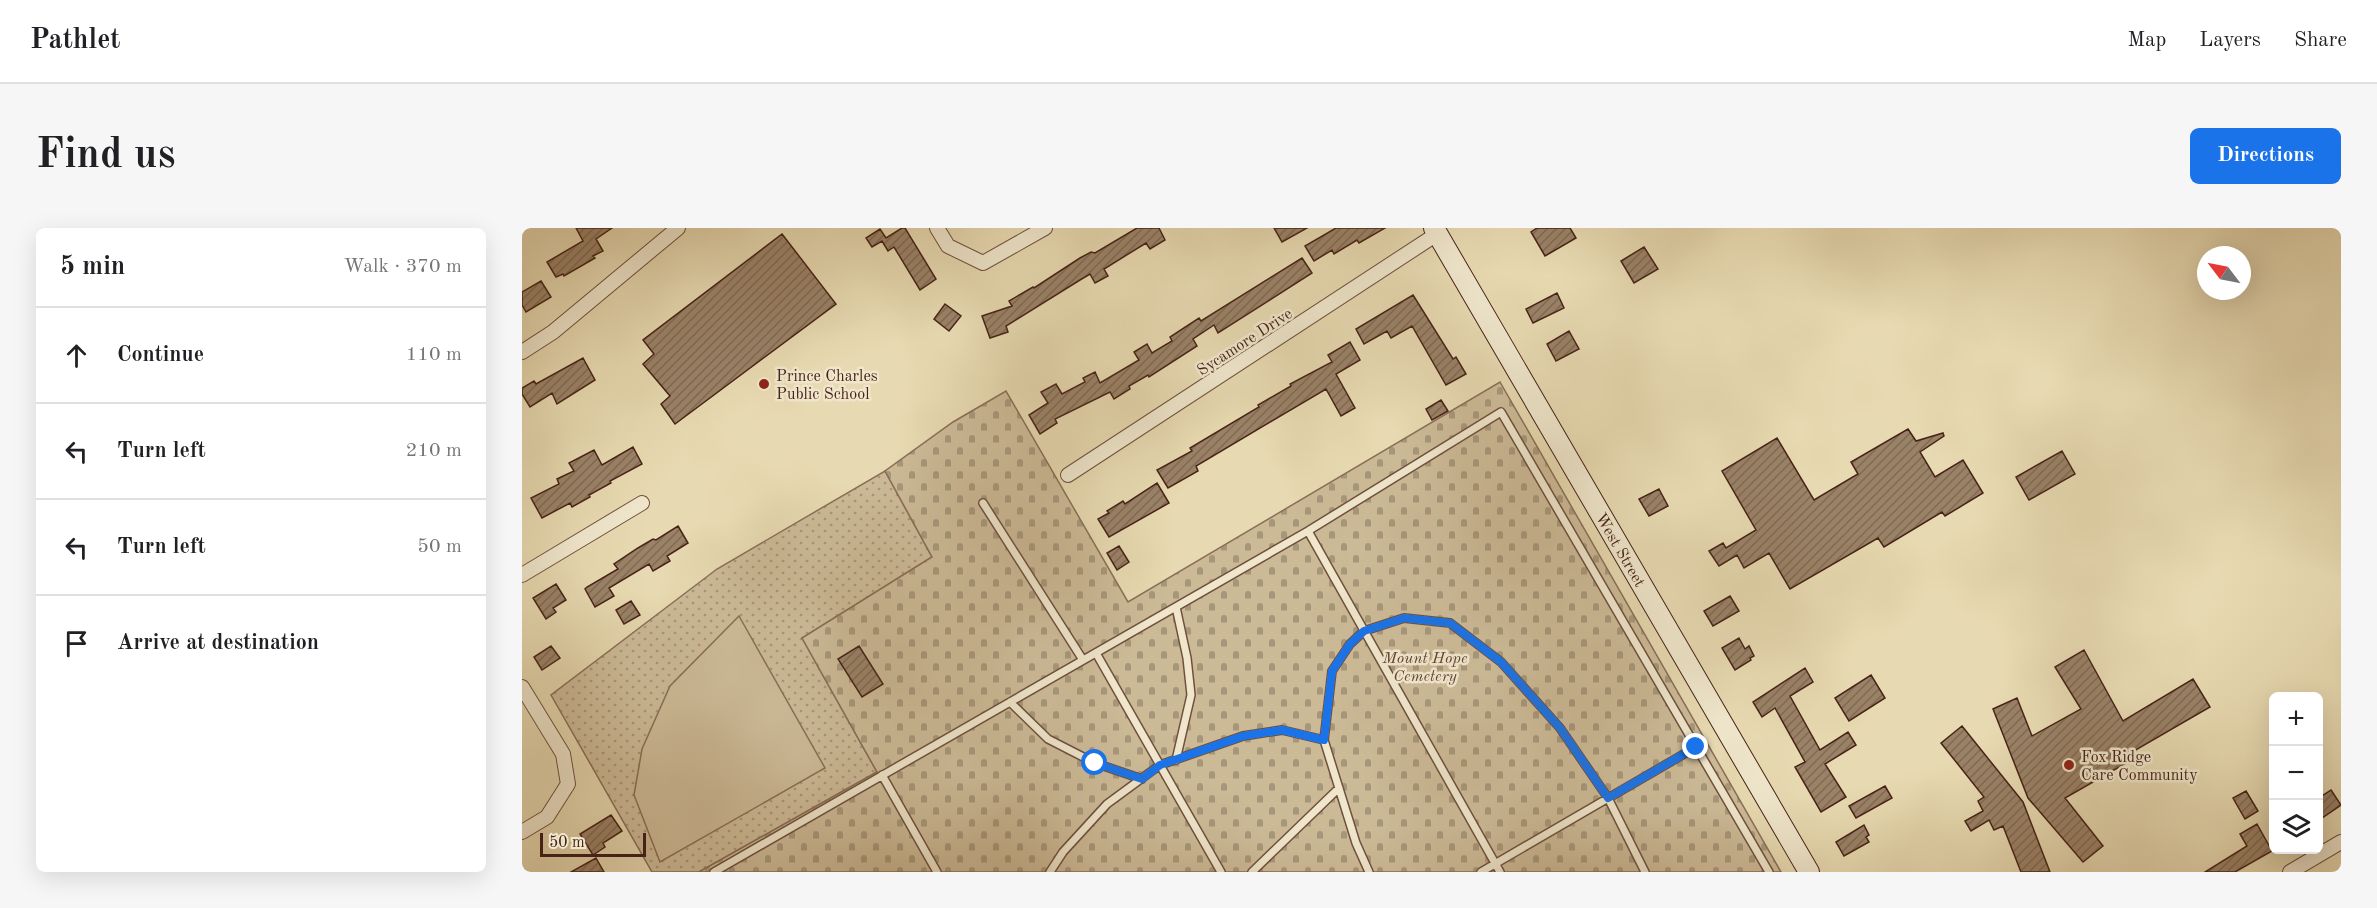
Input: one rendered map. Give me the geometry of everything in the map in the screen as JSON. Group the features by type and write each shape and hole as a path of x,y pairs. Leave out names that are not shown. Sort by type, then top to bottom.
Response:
{"main road":[{"name":"West Street","path":"1436,231 1809,872"}],"street":[{"path":"522,352 553,332 678,228"},
{"path":"938,228 948,246 983,263 1045,228"},
{"name":"Sycamore Drive","path":"1068,475 1436,231"},
{"path":"522,575 642,503"},
{"path":"522,687 563,754 568,784 548,817 522,832"},
{"path":"2290,872 2339,848"}],"lane":[{"path":"714,872 1308,531 1502,412 1769,872"},
{"path":"983,503 1083,660"},
{"path":"1308,531 1500,872"},
{"path":"1176,607 1187,658 1191,695 1176,760"},
{"path":"1369,872 1356,843 1324,740 1332,671 1350,644 1364,631 1404,618 1450,623 1501,662 1560,728 1608,798 1645,872"},
{"path":"1096,653 1221,872"},
{"path":"1010,702 1048,740 1095,763 1142,779"},
{"path":"1050,872 1063,852 1107,804 1160,765 1243,736 1282,730 1324,740"},
{"path":"1481,872 1696,747"},
{"path":"882,775 937,872"},
{"path":"1252,872 1339,788"}],"green space":[{"name":"Mount Hope Cemetery","path":"1500,382 1781,872 699,872 877,772 802,638 932,557 885,471 953,422 1006,391 1128,602"},
{"path":"885,471 932,557 802,638 877,772 699,872 652,872 551,695 717,569"},
{"path":"739,616 825,768 660,862 634,795 642,749 670,686"}],"building":[{"path":"576,228 612,228 596,239 603,251 593,256 595,258 564,276 563,274 556,277 547,262 583,241"},
{"path":"905,228 936,279 920,290 894,247 888,251 882,241 872,247 866,238 880,229 886,238"},
{"path":"1137,228 1159,228 1165,240 1150,249 1146,243 1104,269 1108,276 1095,283 1090,274 1006,326 1008,332 990,338 982,316 1012,306 1009,301 1034,288 1080,258 1091,252 1095,253"},
{"path":"1274,228 1307,228 1282,242"},
{"path":"1336,228 1385,228 1359,243 1357,240 1334,254 1332,250 1314,261 1305,246"},
{"path":"1537,228 1570,228 1576,238 1545,256 1531,232"},
{"path":"782,234 836,304 675,424 661,404 670,396 643,364 654,354 643,340"},
{"path":"1644,247 1658,269 1634,283 1621,261"},
{"path":"1302,258 1312,273 1218,333 1214,325 1193,339 1197,346 1149,377 1148,375 1129,386 1130,389 1114,399 1110,392 1055,419 1057,423 1040,434 1029,415 1048,403 1041,392 1056,384 1062,394 1085,382 1083,378 1095,372 1100,383 1139,360 1134,352 1147,344 1152,353 1172,341 1170,337 1199,318 1201,321"},
{"path":"541,281 551,297 526,312 522,305 522,292"},
{"path":"1557,293 1564,308 1533,323 1526,309"},
{"path":"1413,295 1453,359 1456,357 1466,374 1446,385 1412,326 1391,338 1387,331 1364,344 1356,329"},
{"path":"945,304 961,316 949,331 934,319"},
{"path":"1569,331 1579,349 1556,361 1547,344"},
{"path":"1350,342 1360,360 1336,374 1355,408 1341,416 1326,389 1196,466 1198,471 1168,488 1157,470 1192,451 1190,448 1259,407 1258,405 1291,386 1290,384 1332,362 1328,355"},
{"path":"583,358 595,380 557,404 552,393 530,407 522,394 522,388 534,381 536,384"},
{"path":"1441,400 1448,411 1432,420 1426,409"},
{"path":"1908,429 1916,441 1943,433 1944,436 1920,452 1935,477 1963,460 1983,493 1945,516 1942,512 1884,547 1878,538 1790,589 1769,553 1744,568 1737,555 1719,566 1709,551 1723,543 1726,548 1756,530 1722,471 1777,438 1814,500 1858,474 1851,462"},
{"path":"633,447 642,464 610,481 611,483 572,507 570,503 542,518 531,498 559,484 557,479 574,471 569,463 594,450 602,465"},
{"path":"2062,451 2075,474 2029,500 2016,477"},
{"path":"1157,483 1169,503 1109,537 1098,519 1123,501 1125,504"},
{"path":"1659,489 1668,506 1649,516 1639,499"},
{"path":"678,526 688,543 667,556 670,561 653,571 649,564 609,588 614,596 595,607 585,589 587,587 618,569 614,564"},
{"path":"1119,546 1129,562 1117,570 1107,553"},
{"path":"556,584 566,600 553,608 556,612 546,619 533,598"},
{"path":"1730,596 1739,611 1713,626 1704,611"},
{"path":"631,601 640,615 624,624 616,610"},
{"path":"1739,638 1745,649 1749,646 1754,656 1735,670 1722,648"},
{"path":"551,646 560,658 542,670 534,657"},
{"path":"859,646 883,684 862,697 838,659"},
{"name":"Fox Ridge Care Community","path":"2084,650 2123,721 2193,679 2210,707 2132,752 2135,758 2065,798 2103,846 2083,862 2028,798 1993,709 2017,698 2032,736 2081,709 2055,667"},
{"path":"1805,668 1813,682 1790,696 1820,750 1848,732 1856,745 1825,764 1846,797 1821,812 1795,767 1805,762 1775,708 1762,717 1753,702"},
{"path":"1871,675 1885,698 1849,721 1835,698"},
{"path":"1962,726 2023,802 2050,872 2021,872 2003,826 1994,830 1989,820 1971,831 1965,821 1983,811 1978,801 1984,797 1941,743"},
{"path":"1885,786 1892,798 1856,818 1849,806"},
{"path":"2331,790 2341,805 2323,817 2323,800 2323,795"},
{"path":"2246,791 2258,811 2245,819 2233,798"},
{"path":"611,815 622,831 603,843 605,847 593,855 580,834"},
{"path":"2257,824 2269,846 2269,853 2235,872 2205,872 2247,846 2240,834"},
{"path":"1864,825 1869,835 1866,837 1869,842 1844,856 1836,842"},
{"path":"596,858 604,872 571,872"}],"place":[{"name":"Prince Charles Public School","path":"764,384"},
{"name":"Fox Ridge Care Community","path":"2069,765"}],"route":[{"path":"1095,763 1142,779 1160,765 1243,736 1282,730 1324,740 1332,671 1350,644 1364,631 1404,618 1450,623 1501,662 1560,728 1608,798 1696,747"}]}
